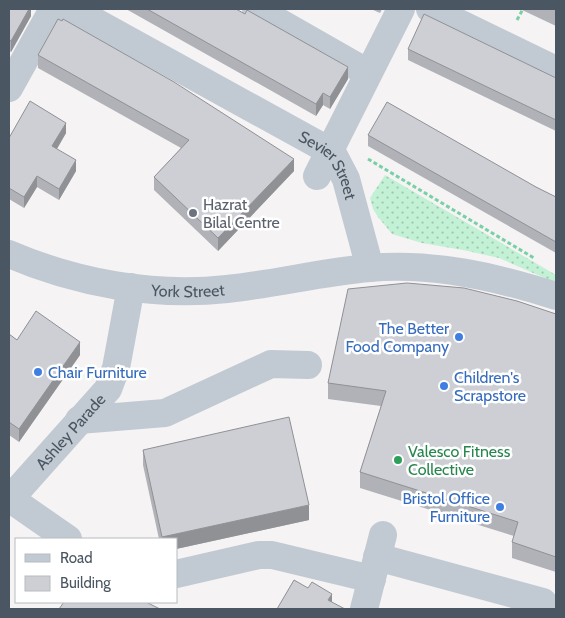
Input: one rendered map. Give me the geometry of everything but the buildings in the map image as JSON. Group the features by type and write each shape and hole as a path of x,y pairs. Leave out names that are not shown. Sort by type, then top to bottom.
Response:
{"street":[{"path":"9,88 54,9"},
{"name":"Sevier Street","path":"72,9 320,145 331,145 346,179 370,268"},
{"path":"256,9 368,73"},
{"path":"317,176 401,9"},
{"path":"430,9 556,70"},
{"name":"York Street","path":"9,254 38,267 61,274 153,291 178,292 225,289 370,268"},
{"path":"370,268 439,269 504,281 556,296"},
{"name":"Ashley Parade","path":"67,538 9,499 108,389 124,333 131,287"},
{"path":"80,420 165,413 271,364 308,366"},
{"path":"178,574 259,555 377,557 543,602"},
{"path":"364,609 377,557"}],"path":[{"path":"331,145 539,261"}],"green space":[{"path":"385,175 556,275 556,283 499,258 422,243 392,234 373,209 370,198"}],"place":[{"name":"Hazrat Bilal Centre","path":"193,213"},
{"name":"The Better Food Company","path":"459,337"},
{"name":"Chair Furniture","path":"38,372"},
{"name":"Children's Scrapstore","path":"444,386"},
{"name":"Valesco Fitness Collective","path":"398,460"},
{"name":"Bristol Office Furniture","path":"500,507"}]}
